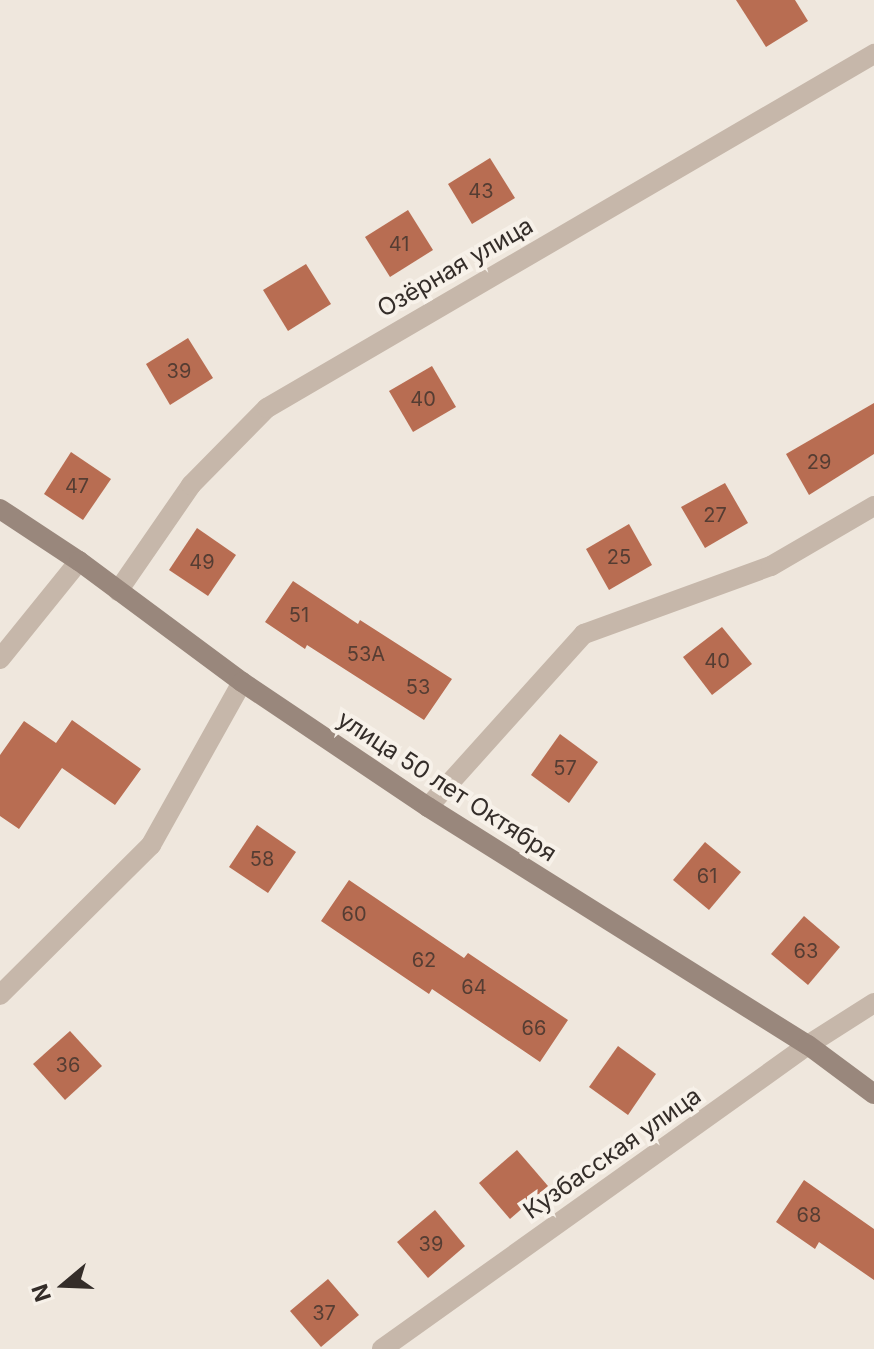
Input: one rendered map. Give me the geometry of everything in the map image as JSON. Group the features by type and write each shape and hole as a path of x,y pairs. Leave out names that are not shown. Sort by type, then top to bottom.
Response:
{"main road":[{"name":"улица 50 лет Октября","path":"0,509 79,561 242,682 428,807 808,1045 874,1094"}],"street":[{"name":"Озёрная улица","path":"118,591 191,485 267,408 874,54"},
{"path":"428,807 584,634 771,566 874,506"},
{"path":"0,659 79,561"},
{"path":"0,995 151,845 242,682"},
{"name":"Кузбасская улица","path":"382,1349 808,1045 874,1003"}],"building":[{"path":"736,0 795,0 808,21 766,47"},
{"path":"490,158 515,198 472,224 448,184"},
{"path":"408,210 433,250 390,277 365,237"},
{"path":"306,264 331,304 288,331 263,290"},
{"path":"188,338 213,378 170,405 146,364"},
{"path":"432,366 456,407 413,432 389,391"},
{"path":"874,403 874,454 809,495 786,454"},
{"path":"71,452 111,479 83,520 44,494"},
{"path":"725,483 748,523 705,548 681,507"},
{"path":"629,524 652,565 609,590 586,549"},
{"path":"197,528 236,555 208,596 169,570"},
{"path":"293,581 358,624 360,620 452,679 424,720 307,645 305,649 265,622"},
{"path":"722,627 752,664 712,695 683,657"},
{"path":"72,720 141,769 115,805 62,768 19,829 0,816 0,755 24,721 56,743"},
{"path":"560,734 598,762 569,803 531,775"},
{"path":"257,825 296,852 268,893 229,867"},
{"path":"705,842 741,872 709,910 673,880"},
{"path":"349,880 464,958 468,953 568,1020 540,1062 432,989 429,994 321,921"},
{"path":"804,916 840,947 808,985 771,954"},
{"path":"70,1031 102,1066 65,1100 33,1064"},
{"path":"618,1046 656,1074 628,1115 589,1087"},
{"path":"517,1150 548,1186 510,1219 479,1183"},
{"path":"804,1180 874,1229 874,1280 819,1242 815,1249 776,1222"},
{"path":"435,1210 465,1246 428,1278 397,1242"},
{"path":"328,1279 359,1315 321,1347 290,1311"}]}
